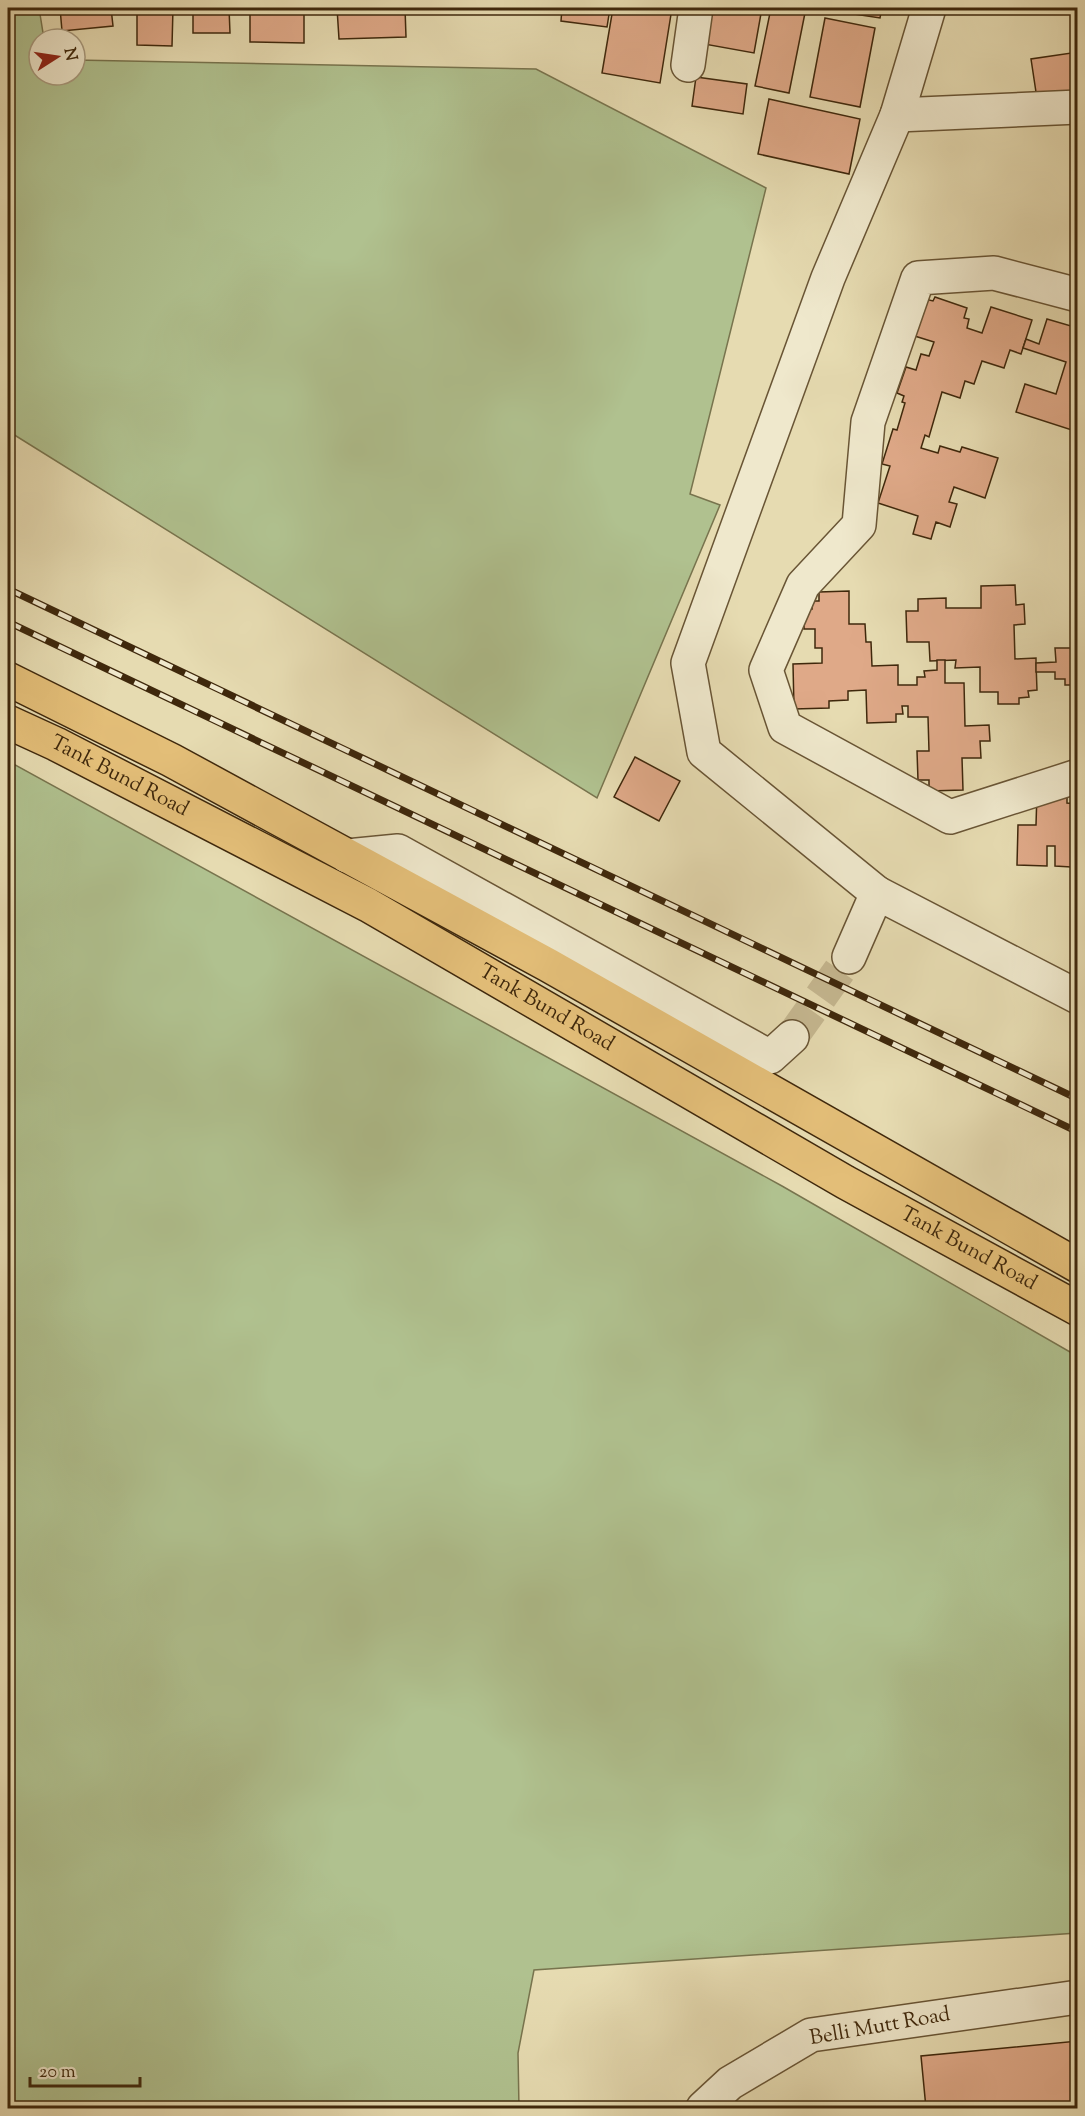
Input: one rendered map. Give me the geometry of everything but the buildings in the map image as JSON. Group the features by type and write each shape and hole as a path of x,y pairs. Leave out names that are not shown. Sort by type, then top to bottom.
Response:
{"main road":[{"name":"Tank Bund Road","path":"8,679 171,760 548,965 1077,1266"},
{"name":"Tank Bund Road","path":"8,722 56,744 368,905 845,1182 1077,1309"}],"street":[{"path":"688,65 696,8"},
{"path":"929,8 897,115 828,278 688,663 704,752 877,894 1077,997"},
{"path":"897,115 1077,107"},
{"path":"1077,295 994,273 918,278 868,422 859,525 803,585 766,670 784,727 950,817 1077,776"},
{"path":"347,856 398,851 770,1057 792,1037"},
{"path":"849,957 877,894"},
{"name":"Belli Mutt Road","path":"703,2109 730,2083 811,2035 1077,1997"}],"green space":[{"path":"8,8 39,8 42,27 27,27 27,87 87,87 87,60 536,69 766,188 690,494 720,505 597,798 8,431"},
{"path":"8,761 782,1186 1077,1356 1077,1933 534,1970 518,2053 519,2108 8,2108"}],"tunnel":[{"path":"792,1037 849,957"}],"railway":[{"path":"8,589 1078,1099"},
{"path":"8,622 1078,1132"}]}
